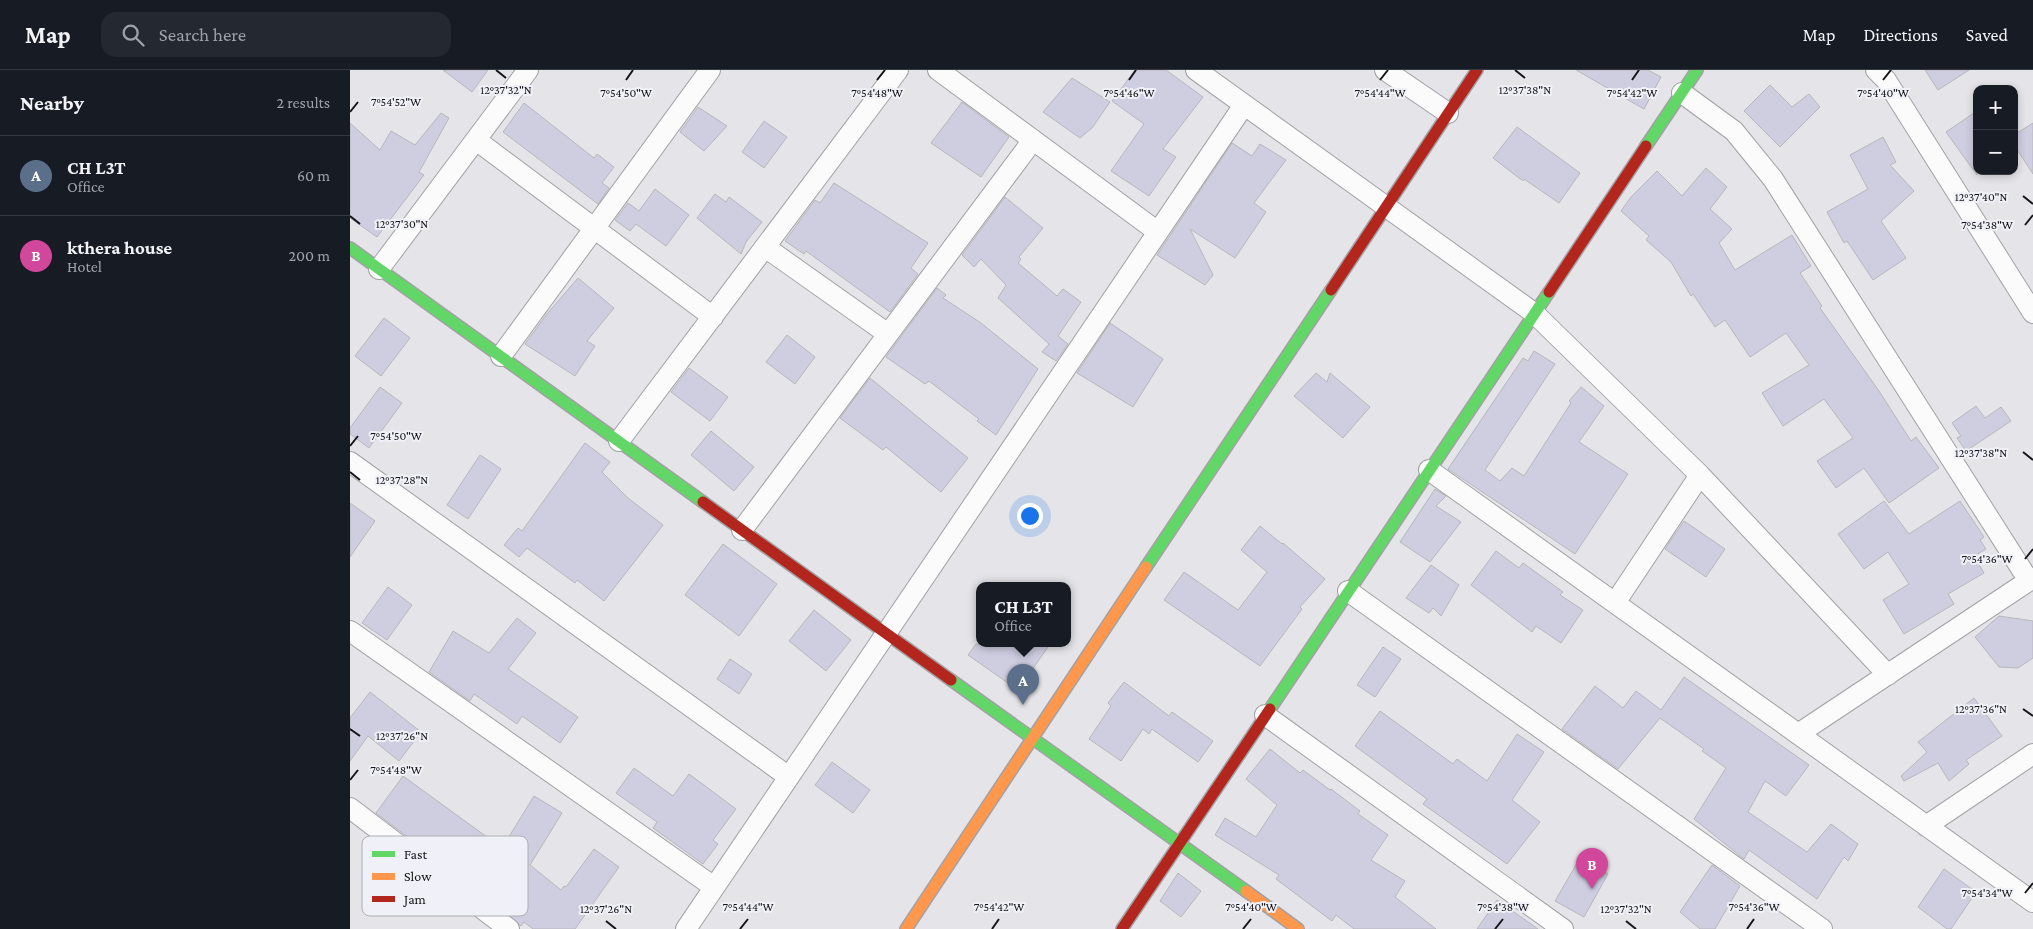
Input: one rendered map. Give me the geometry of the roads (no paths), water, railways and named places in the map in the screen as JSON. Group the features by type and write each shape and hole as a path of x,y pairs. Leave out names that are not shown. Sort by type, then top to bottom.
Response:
{"street":[{"path":"380,269 528,70"},
{"path":"501,356 710,70"},
{"path":"619,441 898,70"},
{"path":"938,70 1158,232"},
{"path":"1196,70 1534,313 1700,475 1888,674"},
{"path":"1385,70 1448,113"},
{"path":"906,929 1477,70"},
{"path":"1122,929 1697,70"},
{"path":"1876,70 1886,80 2033,314"},
{"path":"1682,93 1734,131 1773,179 2031,579 1798,734"},
{"path":"686,929 1244,104"},
{"path":"476,140 713,317"},
{"path":"742,530 1032,140"},
{"path":"350,248 1298,929"},
{"path":"765,248 888,334"},
{"path":"350,462 789,777"},
{"path":"1429,470 2033,902"},
{"path":"1615,603 1700,475"},
{"path":"1348,591 1822,929"},
{"path":"350,631 714,887"},
{"path":"1265,715 1563,929"},
{"path":"1926,826 2033,754"},
{"path":"350,808 387,836"},
{"path":"491,916 508,929"}],"place":[{"name":"CH L3T","path":"1023,705"},
{"name":"kthera house","path":"1592,889"}]}
